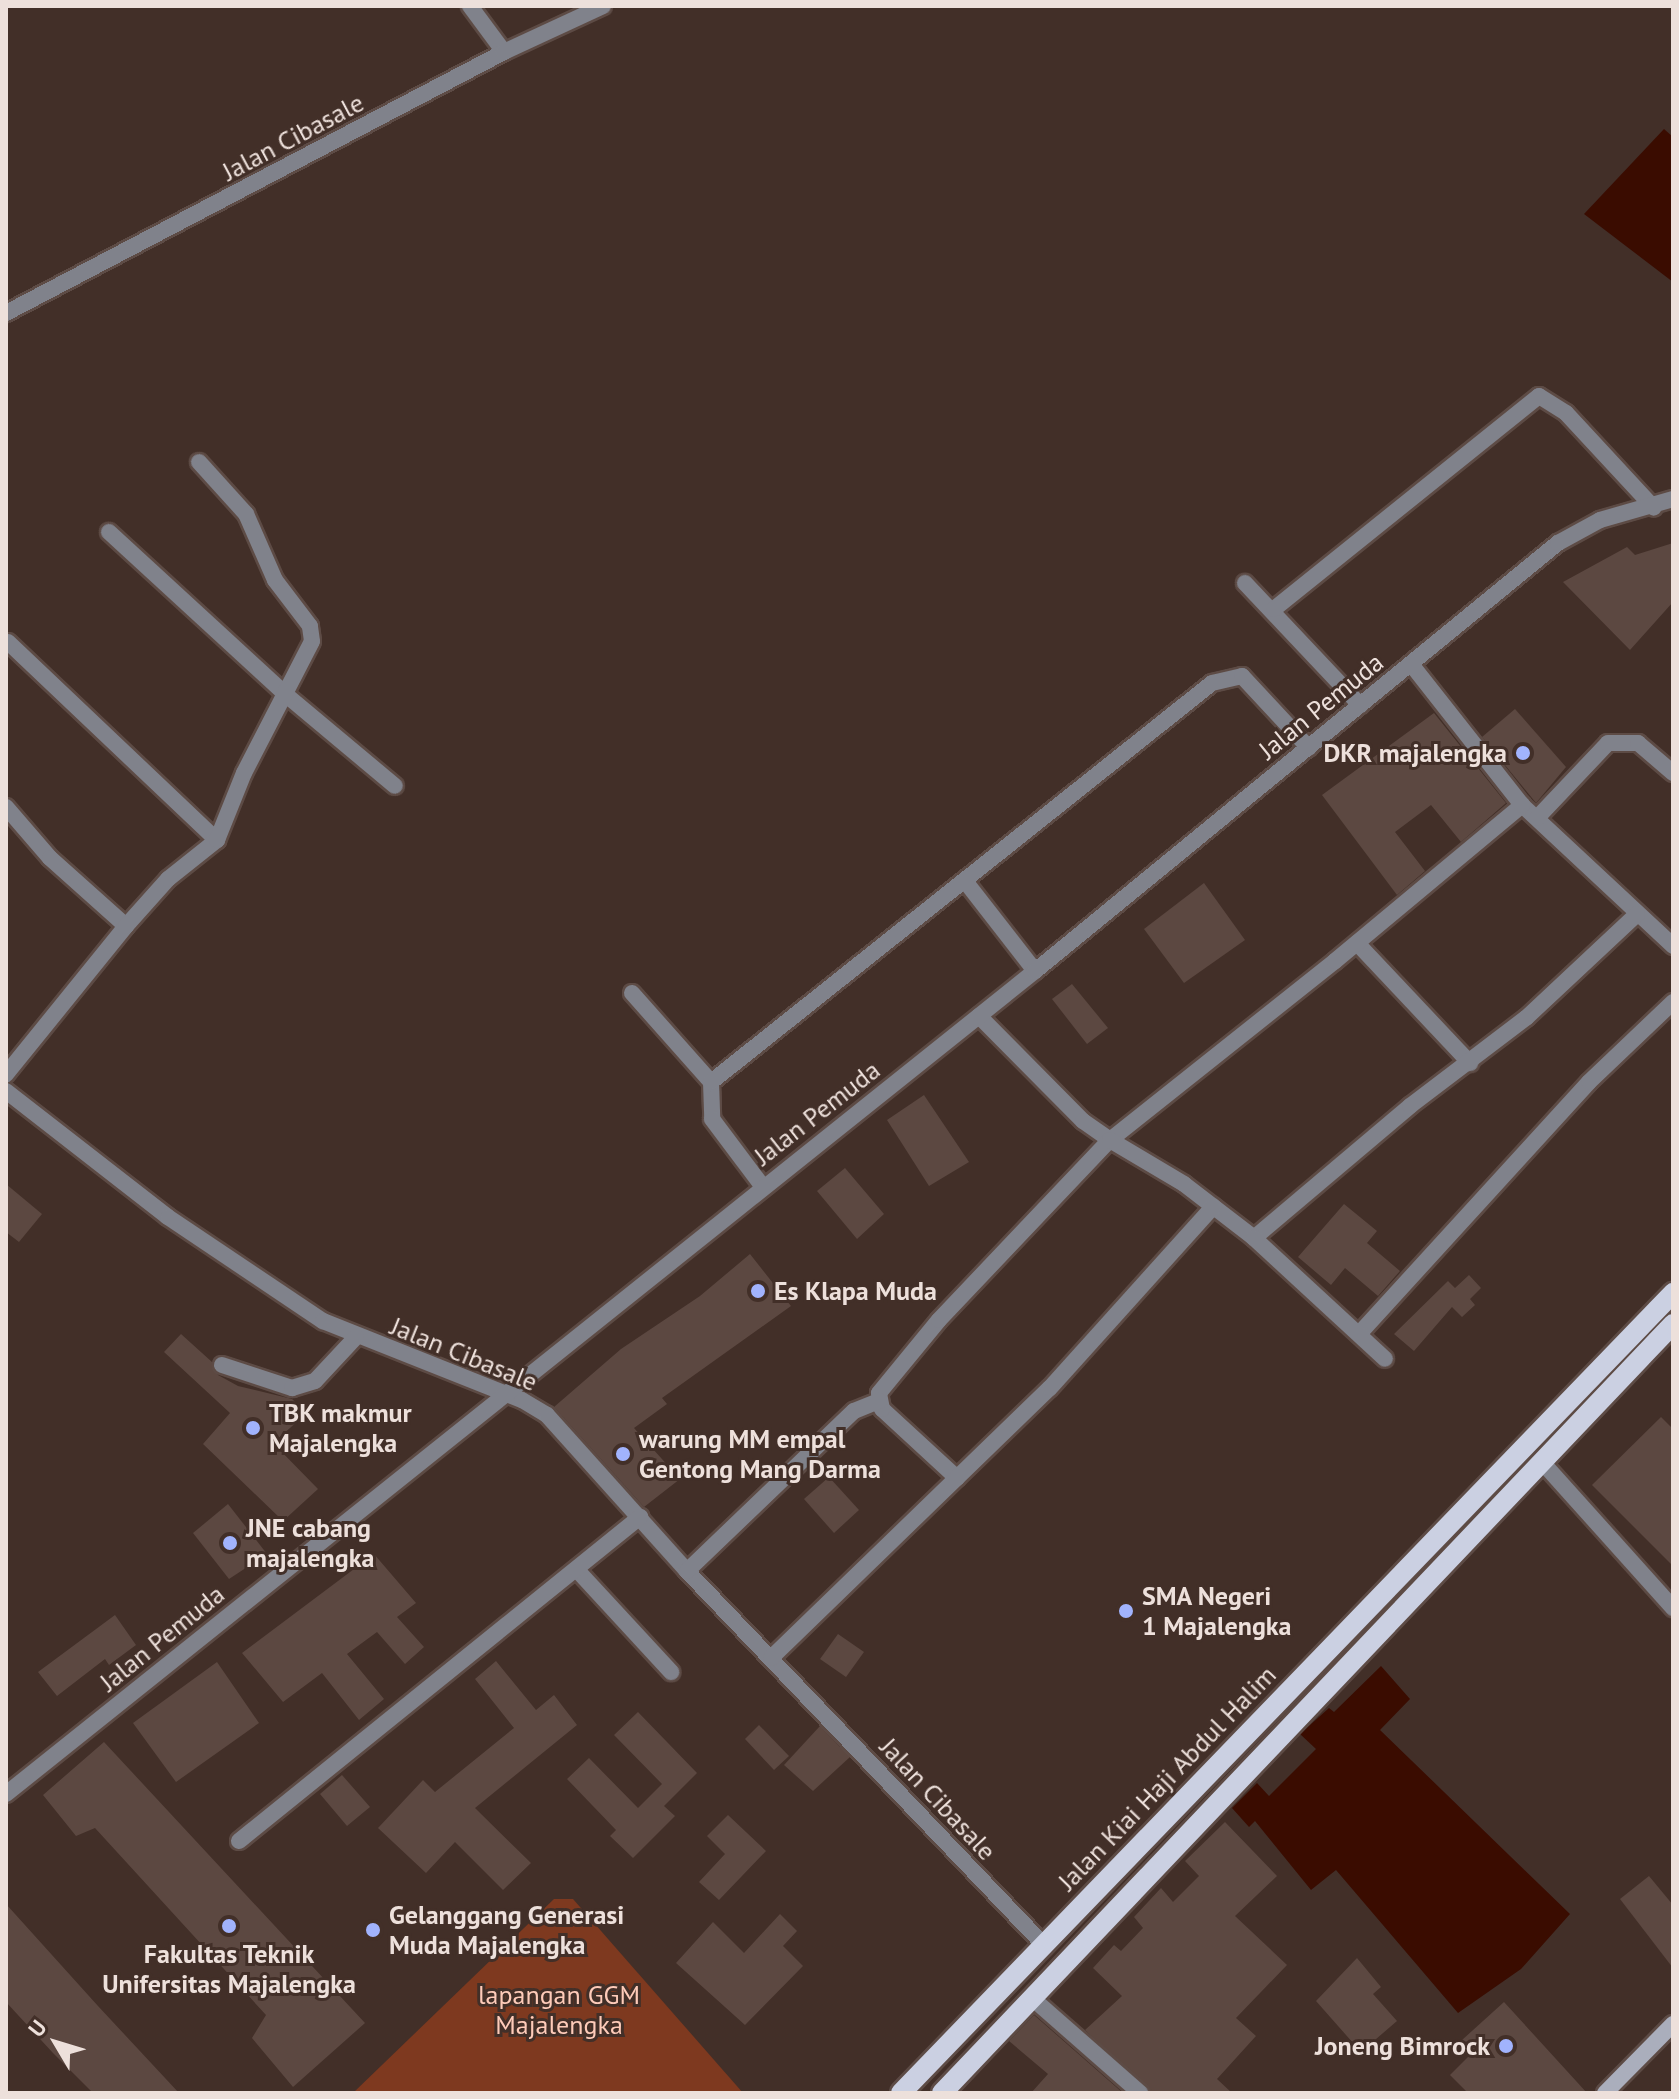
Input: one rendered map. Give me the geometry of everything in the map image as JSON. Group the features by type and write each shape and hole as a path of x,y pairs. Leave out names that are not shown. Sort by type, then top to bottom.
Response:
{"main road":[{"name":"Jalan Kiai Haji Abdul Halim","path":"901,2093 1042,1943 1673,1293"},
{"name":"Jalan Kiai Haji Abdul Halim","path":"942,2093 1673,1324"},
{"path":"1605,2093 1673,2024"}],"street":[{"path":"470,6 504,52"},
{"name":"Jalan Cibasale","path":"6,313 504,52 603,6"},
{"path":"1274,609 1539,396 1566,413 1654,508"},
{"path":"6,1074 168,879 217,840 313,634 275,580 246,514 199,462"},
{"name":"Jalan Pemuda","path":"6,1794 1035,971 1558,543 1600,520 1654,508 1673,499"},
{"path":"109,532 285,694 395,786"},
{"path":"1245,583 1274,609 1360,705"},
{"path":"8,642 217,840"},
{"path":"1411,664 1522,805 1673,946"},
{"path":"711,1082 1228,676 1242,676 1256,687 1309,748"},
{"path":"1537,818 1608,743 1638,743 1673,773"},
{"path":"687,1571 854,1411 879,1401 887,1379 1110,1140 1357,943 1522,805"},
{"path":"6,807 50,858 126,926"},
{"path":"965,881 1035,971"},
{"path":"1254,1238 1410,1106 1470,1063 1593,958 1637,914"},
{"path":"1357,943 1470,1063"},
{"path":"632,993 711,1082 712,1119 763,1187"},
{"path":"1359,1334 1589,1082 1673,1002"},
{"path":"979,1016 1083,1121 1213,1207 1254,1238 1385,1359"},
{"name":"Jalan Cibasale","path":"6,1091 168,1217 286,1298 356,1337 505,1395 547,1415 687,1571 1042,1943"},
{"path":"771,1658 1050,1388 1213,1207"},
{"path":"222,1365 292,1388 315,1381 356,1337"},
{"path":"879,1401 957,1478"},
{"path":"1543,1463 1673,1608"},
{"path":"239,1841 640,1517"},
{"path":"577,1570 671,1672"},
{"path":"1032,1998 1140,2093"}],"green space":[{"name":"lapangan GGM Majalengka","path":"554,1899 573,1899 743,2093 353,2093"}],"shaded area":[{"path":"1664,129 1673,137 1673,282 1584,214"},
{"path":"1381,1666 1410,1699 1380,1730 1570,1914 1521,1969 1458,2013 1336,1870 1311,1890 1255,1821 1249,1827 1232,1808 1257,1783 1269,1796 1316,1749 1300,1734 1329,1708 1334,1712"}],"building":[{"path":"1673,543 1673,602 1630,650 1563,582 1627,547 1635,555"},
{"name":"DKR majalengka","path":"1515,709 1566,767 1536,803 1482,737"},
{"path":"1434,713 1506,803 1461,842 1431,805 1395,832 1425,871 1397,895 1322,795"},
{"path":"1204,883 1245,940 1184,983 1144,929"},
{"path":"1072,984 1108,1028 1087,1044 1052,999"},
{"path":"924,1095 969,1162 929,1186 887,1120"},
{"path":"845,1168 884,1214 857,1239 817,1191"},
{"path":"6,1184 42,1214 19,1242 6,1232"},
{"path":"1344,1204 1377,1231 1367,1243 1400,1271 1378,1296 1345,1268 1331,1285 1298,1257"},
{"path":"750,1254 791,1306 662,1398 667,1404 634,1428 680,1479 644,1507 554,1407 621,1349 700,1296"},
{"path":"1469,1275 1481,1288 1470,1299 1475,1305 1462,1317 1452,1307 1414,1351 1394,1334 1448,1281 1455,1288"},
{"name":"TBK makmur Majalengka","path":"181,1334 212,1362 218,1375 238,1386 292,1399 307,1413 273,1443 318,1489 283,1521 203,1444 230,1413 164,1352"},
{"path":"1661,1417 1673,1429 1673,1566 1592,1485"},
{"path":"829,1477 859,1510 834,1533 804,1499"},
{"name":"JNE cabang majalengka","path":"228,1504 267,1554 229,1579 193,1533"},
{"path":"374,1554 416,1603 397,1617 424,1647 405,1664 377,1632 347,1654 384,1699 359,1720 322,1673 283,1702 242,1653"},
{"path":"115,1615 136,1645 109,1665 105,1659 57,1696 38,1672"},
{"path":"838,1634 864,1652 846,1677 820,1659"},
{"path":"496,1661 536,1710 554,1695 577,1725 475,1808 531,1863 503,1890 455,1842 426,1873 378,1828 423,1780 435,1792 514,1728 475,1679"},
{"path":"217,1662 259,1723 176,1782 133,1723"},
{"path":"638,1712 697,1773 664,1806 675,1816 633,1858 610,1836 616,1830 567,1779 589,1758 638,1808 662,1784 614,1735"},
{"path":"759,1725 789,1756 774,1770 745,1739"},
{"path":"820,1726 850,1757 813,1791 784,1765"},
{"name":"Fakultas Teknik Unifersitas Majalengka","path":"104,1742 365,2023 293,2087 252,2038 266,2015 95,1828 76,1836 43,1795"},
{"path":"342,1775 370,1807 347,1826 320,1794"},
{"path":"728,1815 766,1851 719,1900 699,1882 725,1854 707,1836"},
{"path":"1225,1822 1277,1876 1235,1916 1287,1965 1236,2018 1256,2036 1217,2079 1232,2093 1151,2093 1085,2030 1122,1996 1093,1968 1114,1945 1121,1951 1143,1928 1134,1917 1161,1888 1173,1902 1199,1876 1185,1861"},
{"path":"1649,1876 1673,1905 1673,1968 1620,1899"},
{"path":"6,1904 179,2093 93,2093 6,2002"},
{"path":"780,1914 797,1931 783,1946 803,1966 745,2025 676,1963 713,1922 744,1953"},
{"path":"1357,1958 1381,1987 1373,1994 1397,2021 1361,2052 1316,2001"},
{"name":"Joneng Bimrock","path":"1504,2002 1587,2093 1468,2093 1450,2075 1473,2052 1462,2040"},
{"path":"1034,2015 1123,2093 1031,2093 1048,2074 1009,2041"}],"place":[{"name":"DKR majalengka","path":"1523,753"},
{"name":"Es Klapa Muda","path":"758,1291"},
{"name":"TBK makmur Majalengka","path":"253,1428"},
{"name":"warung MM empal Gentong Mang Darma","path":"623,1454"},
{"name":"JNE cabang majalengka","path":"230,1543"},
{"name":"SMA Negeri 1 Majalengka","path":"1126,1611"},
{"name":"Fakultas Teknik Unifersitas Majalengka","path":"229,1926"},
{"name":"Gelanggang Generasi Muda Majalengka","path":"373,1930"},
{"name":"Joneng Bimrock","path":"1506,2046"}]}
